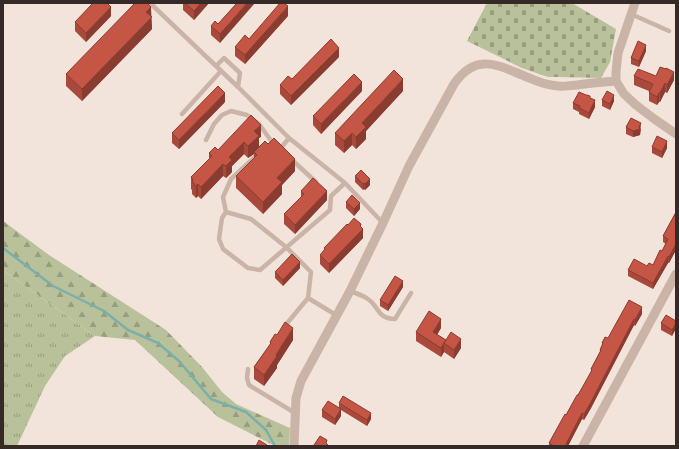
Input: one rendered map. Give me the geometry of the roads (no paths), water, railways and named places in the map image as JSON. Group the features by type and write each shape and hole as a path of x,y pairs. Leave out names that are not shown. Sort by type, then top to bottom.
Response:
{"street":[{"path":"635,3 618,53 616,81 624,94 636,105 676,134"},
{"path":"294,446 296,398 302,381 350,290 409,166 459,76 470,67 488,63 501,66 533,80 560,86 616,81"},
{"path":"583,446 676,274"}],"lane":[{"path":"150,3 290,138 345,183 383,223"},
{"path":"631,14 669,31"},
{"path":"216,66 224,58 240,72 238,87"},
{"path":"182,114 221,71"},
{"path":"206,140 214,124 222,116 231,111 247,115 259,124 272,142 319,185"},
{"path":"280,149 290,138"},
{"path":"266,147 272,142"},
{"path":"260,152 231,179 223,197 226,212 222,218 219,239 222,250 248,268 260,270 330,210 331,196 345,183"},
{"path":"325,190 331,196"},
{"path":"226,212 251,218 286,247 311,272 308,298 282,329"},
{"path":"350,290 369,300 382,316 388,319 395,319 411,293"},
{"path":"308,298 336,315"},
{"path":"248,369 247,378 249,385 295,412"}],"waterway":[{"path":"3,248 53,286 104,311 128,330 158,343 179,361 211,399 246,412 266,430 275,446"}]}
